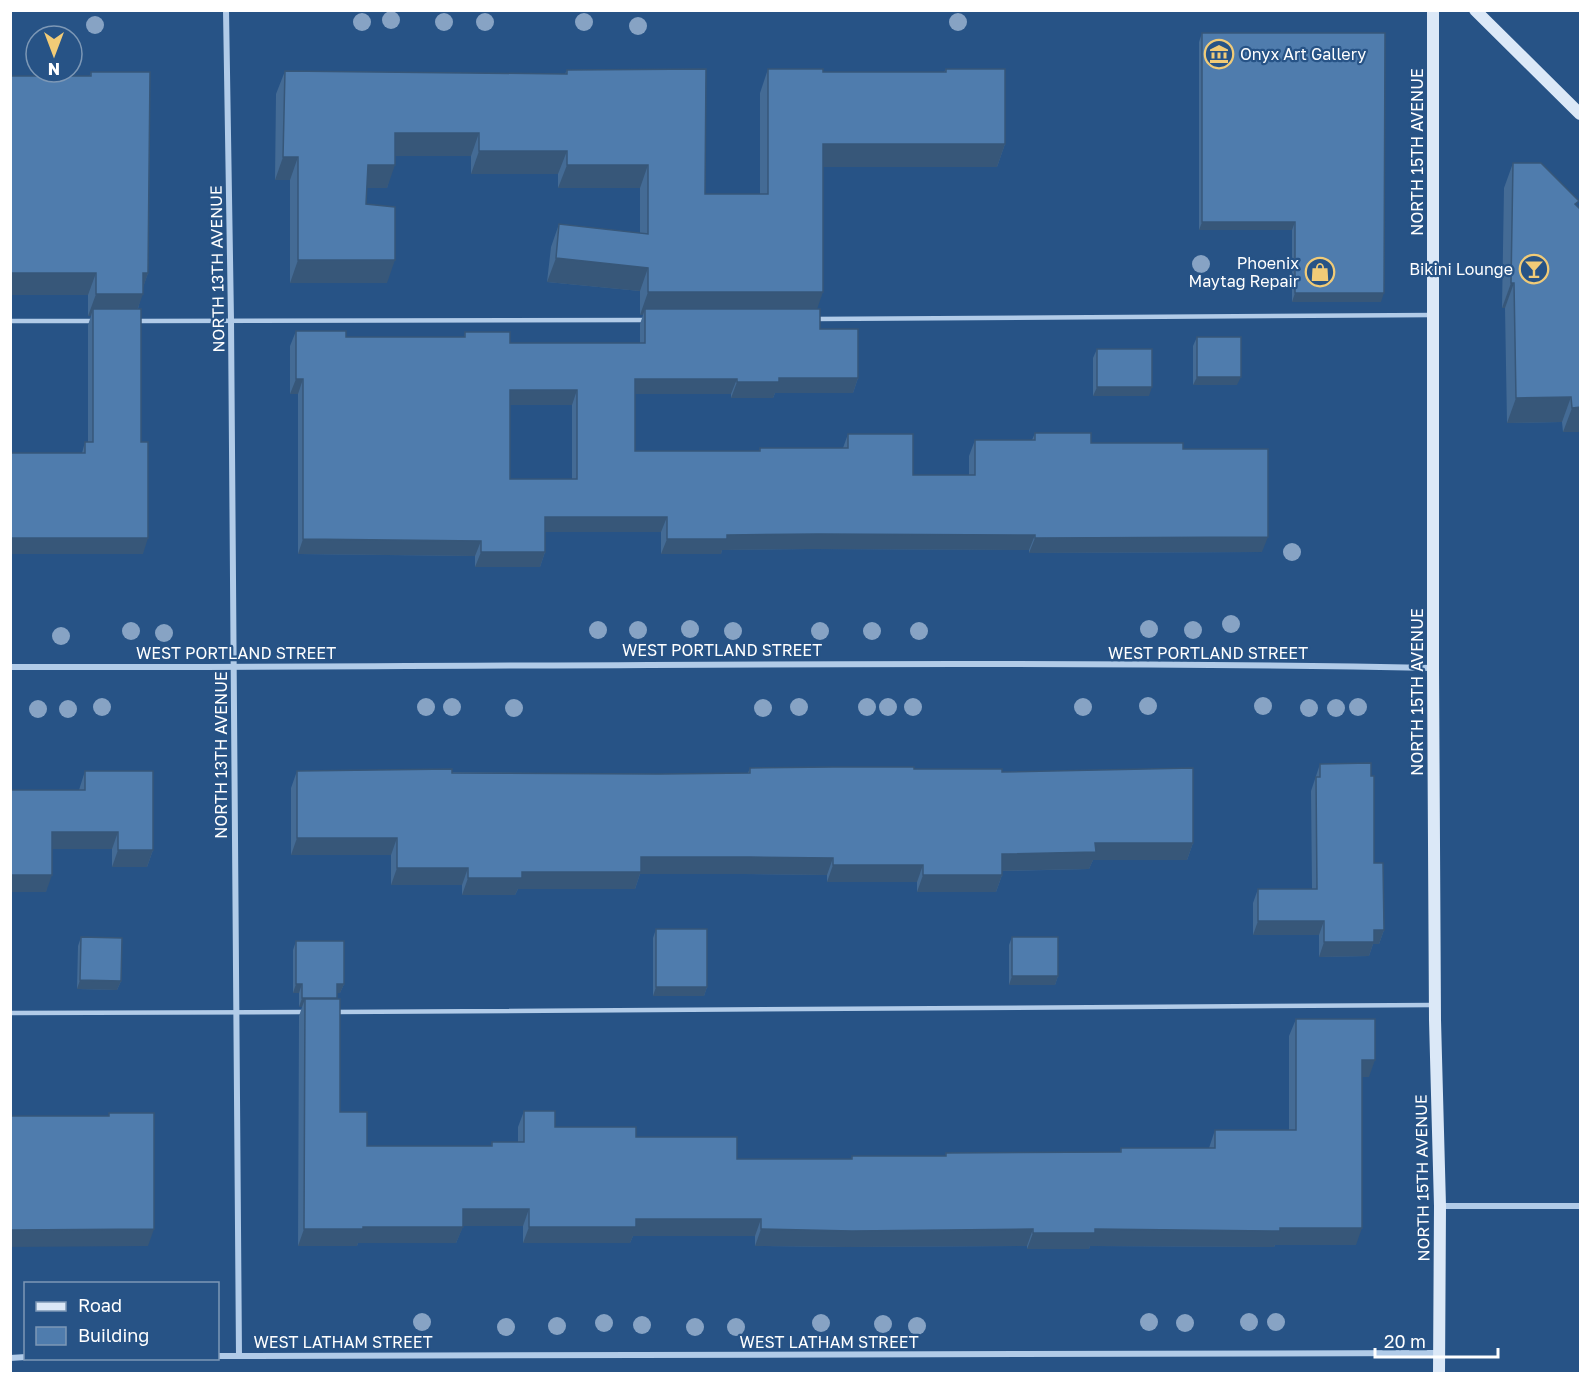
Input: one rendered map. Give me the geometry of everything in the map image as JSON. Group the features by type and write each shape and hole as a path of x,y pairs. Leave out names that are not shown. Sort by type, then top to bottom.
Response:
{"street":[{"name":"NORTH 13TH AVENUE","path":"226,10 231,320 239,1356"},
{"name":"NORTH 15TH AVENUE","path":"1433,10 1433,668 1435,1005 1440,1206 1439,1374"},
{"path":"1475,10 1581,114"},
{"name":"WEST PORTLAND STREET","path":"10,667 794,663 1433,668"},
{"path":"1440,1206 1581,1206"},
{"name":"WEST LATHAM STREET","path":"219,1356 1440,1353"}],"lane":[{"path":"811,319 1434,315"},
{"path":"127,321 657,320"},
{"path":"10,321 103,321"},
{"path":"332,1012 1435,1005"},
{"path":"10,1013 308,1012"}],"building":[{"path":"1202,33 1385,33 1384,293 1295,293 1295,222 1202,222"},
{"path":"706,69 705,194 768,194 768,69 823,69 823,72 946,72 946,69 1005,69 1005,144 823,144 823,292 648,292 648,268 556,258 559,224 648,234 648,165 567,165 567,151 479,151 479,133 395,133 395,165 368,165 366,204 395,207 395,260 298,260 298,157 283,157 285,71 567,74 567,70"},
{"path":"91,72 150,72 148,273 143,273 143,294 96,294 96,273 10,273 10,76 24,76 24,84 84,84 84,76 91,76"},
{"path":"1513,163 1541,163 1579,201 1575,204 1581,210 1581,407 1572,408 1571,397 1516,398 1514,283 1511,283"},
{"path":"93,309 141,309 141,442 148,442 148,538 10,538 10,453 85,453 85,442 93,442"},
{"path":"645,309 820,309 820,329 858,329 858,378 779,378 779,382 737,382 737,379 635,379 635,451 848,448 848,434 913,434 913,475 975,475 975,440 1035,440 1035,433 1091,433 1091,443 1183,443 1183,449 1268,449 1268,537 1035,538 1035,535 818,534 727,535 727,539 667,539 667,517 545,517 545,552 481,552 481,541 303,539 303,379 296,379 296,331 346,331 346,337 465,337 465,332 510,332 510,343 645,343","holes":["510,390 577,390 577,479 510,479"]},
{"path":"1197,337 1241,337 1241,377 1197,377"},
{"path":"1097,349 1152,349 1152,387 1097,387"},
{"path":"1371,763 1371,776 1374,776 1374,863 1383,863 1384,930 1374,930 1374,942 1324,942 1324,921 1258,921 1258,889 1317,889 1316,777 1320,777 1320,764"},
{"path":"750,768 1002,769 1002,772 1193,768 1193,843 1095,843 1096,852 1002,854 1002,875 923,875 923,865 833,865 833,858 641,857 641,872 522,872 522,878 468,878 468,868 397,868 397,838 297,838 297,771 452,769 452,773 659,774 750,773"},
{"path":"85,771 153,771 153,850 118,850 118,832 52,832 52,875 10,875 10,790 85,790"},
{"path":"656,929 707,929 707,987 656,987"},
{"path":"81,937 122,938 121,981 80,980"},
{"path":"1012,937 1058,937 1058,976 1012,976"},
{"path":"296,941 344,941 344,984 337,984 337,998 302,998 302,984 296,984"},
{"path":"305,999 340,999 340,1112 367,1112 367,1146 492,1146 492,1142 524,1142 524,1111 555,1111 555,1127 636,1127 636,1137 737,1137 737,1159 852,1159 852,1156 946,1156 946,1153 1121,1152 1121,1148 1215,1148 1215,1130 1296,1130 1296,1019 1375,1019 1375,1060 1362,1060 1362,1228 1280,1228 1280,1231 1095,1229 1095,1233 1033,1233 1033,1229 852,1231 761,1229 761,1219 636,1219 636,1227 529,1227 529,1209 463,1209 463,1227 304,1229"},
{"path":"109,1113 154,1113 154,1229 10,1230 10,1116 109,1116"}],"place":[{"name":"Onyx Art Gallery","path":"1219,54"},
{"name":"Bikini Lounge","path":"1534,269"},
{"name":"Phoenix Maytag Repair","path":"1320,272"}]}
